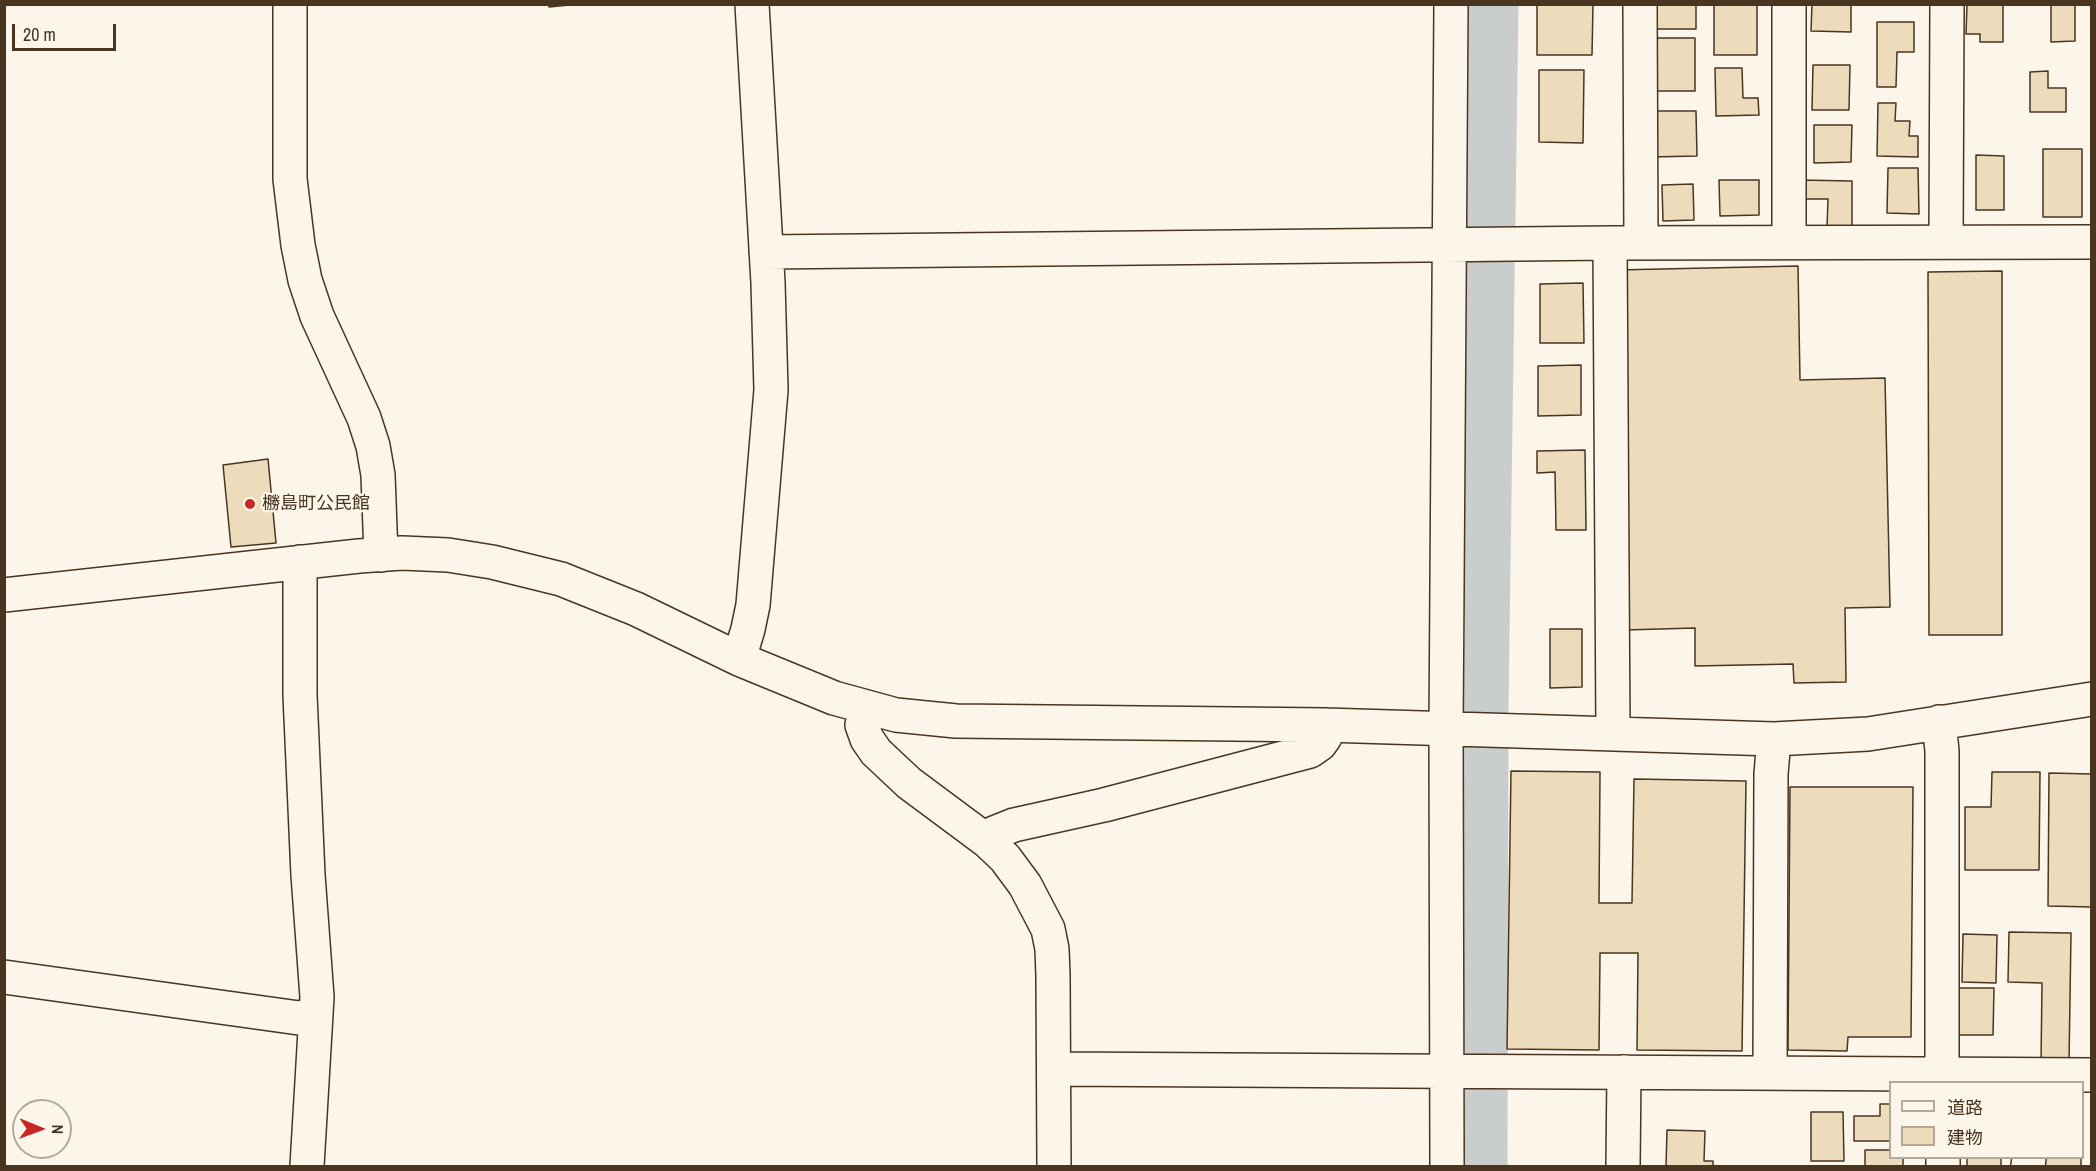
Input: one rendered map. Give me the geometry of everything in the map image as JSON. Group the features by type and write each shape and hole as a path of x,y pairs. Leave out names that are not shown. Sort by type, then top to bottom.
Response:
{"street":[{"path":"290,4 290,178 298,245 305,280 317,316 364,418 373,446 378,475 381,555"},
{"path":"739,659 753,605 771,390 752,4"},
{"path":"1447,1167 1455,1072 1451,729 1456,245 1451,4"},
{"path":"1613,734 1626,243 1640,4"},
{"path":"1789,4 1789,242"},
{"path":"1946,241 1947,4"},
{"path":"766,252 1626,243 2091,242"},
{"path":"4,595 300,562 402,553 448,555 530,570 561,579 636,609 739,659 834,698 896,715 966,721 1326,725 1774,739 1868,734 2091,699"},
{"path":"300,562 300,695 316,1014 307,1167"},
{"path":"867,708 862,725 867,739 876,752 909,783 987,841 1005,858 1025,885 1048,929 1052,958 1054,1167"},
{"path":"1938,722 1942,752 1942,1079"},
{"path":"987,841 994,833 1014,825 1104,805 1310,751 1320,744 1326,725"},
{"path":"1770,1073 1771,774 1774,739"},
{"path":"4,977 299,1018 316,1014"},
{"path":"1054,1069 1770,1073 1942,1079 2091,1075"},
{"path":"1623,1072 1623,1167"}],"building":[{"path":"549,4 580,4 549,7"},
{"path":"1537,4 1593,4 1592,55 1537,55"},
{"path":"1657,4 1696,4 1696,29 1657,29"},
{"path":"1714,4 1757,4 1757,55 1714,55"},
{"path":"1812,4 1851,4 1851,32 1811,31"},
{"path":"1967,4 2003,4 2003,42 1980,42 1980,34 1966,34"},
{"path":"2051,4 2075,4 2075,41 2051,42"},
{"path":"1877,22 1914,22 1914,52 1897,52 1896,87 1877,87"},
{"path":"1657,38 1695,38 1695,91 1657,91"},
{"path":"1813,65 1850,65 1849,110 1812,110"},
{"path":"1715,68 1742,68 1743,98 1758,98 1759,115 1716,116"},
{"path":"1539,70 1584,70 1583,143 1539,142"},
{"path":"2048,71 2048,88 2066,88 2066,112 2030,112 2030,72"},
{"path":"1878,103 1896,103 1895,121 1910,121 1909,136 1918,136 1918,157 1877,156"},
{"path":"1650,111 1696,111 1697,156 1650,157"},
{"path":"1814,125 1852,125 1851,162 1814,163"},
{"path":"2043,149 2082,149 2082,217 2043,217"},
{"path":"1976,155 2004,156 2004,210 1976,210"},
{"path":"1888,168 1918,168 1919,214 1887,213"},
{"path":"1719,180 1759,180 1759,215 1720,216"},
{"path":"1798,180 1852,181 1852,227 1827,227 1828,199 1798,199"},
{"path":"1693,184 1694,220 1663,221 1662,185"},
{"path":"1798,266 1800,380 1885,378 1890,607 1845,608 1846,682 1794,683 1793,664 1695,666 1695,628 1625,630 1616,270"},
{"path":"2002,271 2002,635 1929,635 1928,272"},
{"path":"1583,283 1584,343 1540,343 1540,284"},
{"path":"1581,365 1581,415 1538,416 1538,366"},
{"path":"1585,450 1586,530 1556,530 1555,472 1537,473 1537,451"},
{"name":"橳島町公民館","path":"268,459 276,543 231,547 223,465"},
{"path":"1550,629 1582,629 1582,687 1550,688"},
{"path":"1511,771 1600,772 1599,903 1632,903 1634,779 1746,781 1742,1051 1637,1050 1638,953 1600,953 1599,1050 1507,1049"},
{"path":"1992,772 2040,772 2039,870 1965,870 1965,807 1991,807"},
{"path":"2049,773 2092,774 2092,907 2048,906"},
{"path":"1790,787 1913,787 1911,1037 1848,1037 1847,1051 1788,1050"},
{"path":"2009,932 2071,933 2069,1063 2041,1063 2042,983 2008,982"},
{"path":"1963,934 1997,935 1996,983 1962,982"},
{"path":"1958,988 1994,988 1993,1035 1957,1035"},
{"path":"1880,1104 1889,1104 1889,1141 1854,1141 1854,1116 1880,1116"},
{"path":"1811,1112 1843,1112 1844,1161 1811,1161"},
{"path":"1667,1130 1705,1131 1704,1161 1713,1161 1713,1166 1666,1166"},
{"path":"1865,1150 1889,1150 1889,1159 1903,1159 1903,1166 1865,1166"},
{"path":"1967,1159 2001,1159 2001,1166 1967,1166"},
{"path":"2037,1159 2081,1159 2081,1166 2037,1166"}],"waterway":[{"path":"1476,1166 1477,706 1487,4"}],"place":[{"name":"橳島町公民館","path":"250,504"}]}
